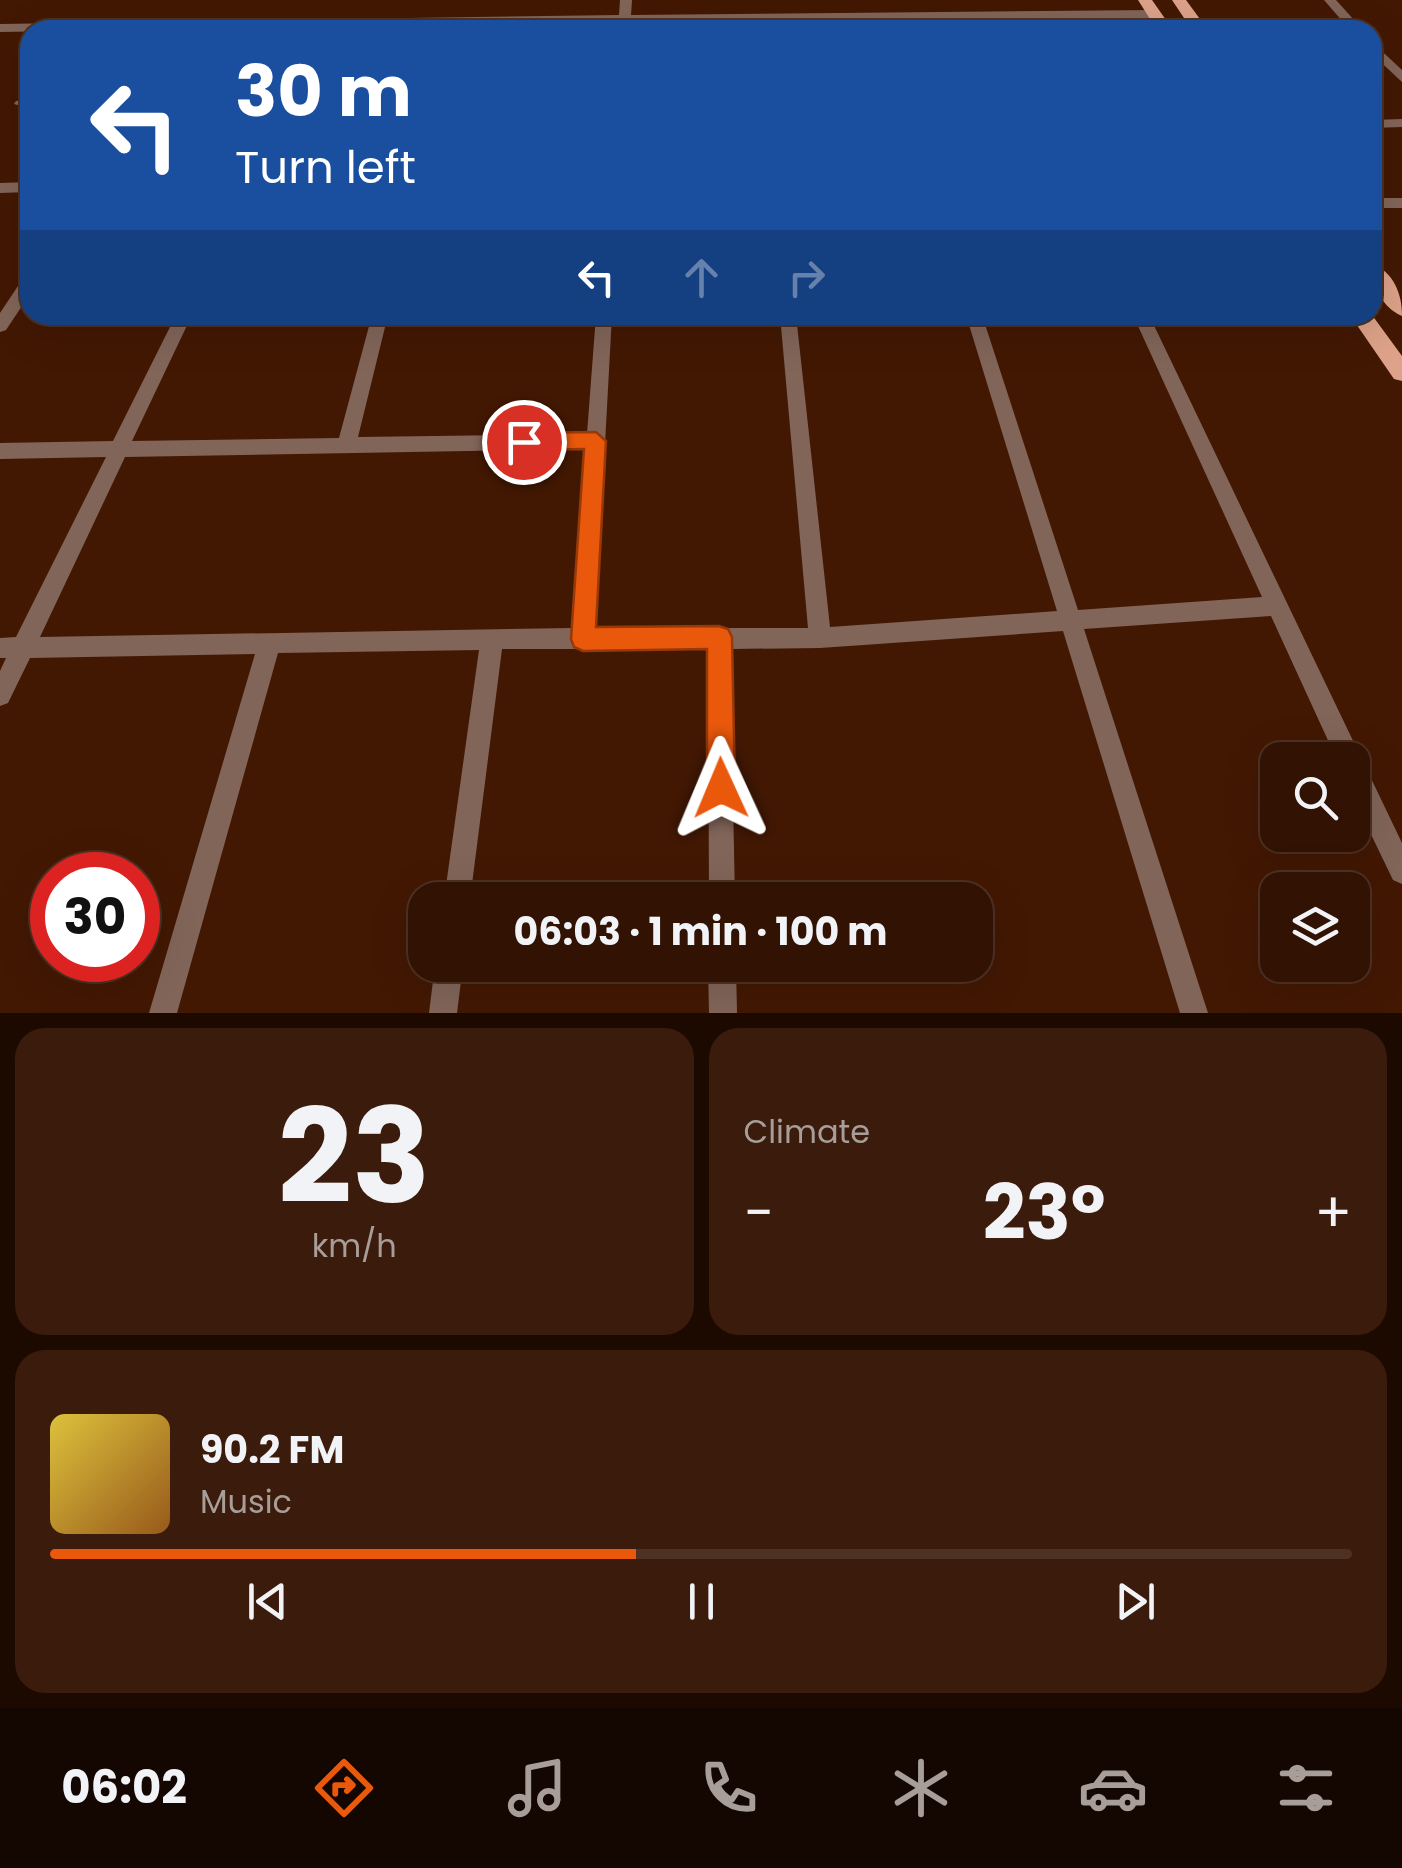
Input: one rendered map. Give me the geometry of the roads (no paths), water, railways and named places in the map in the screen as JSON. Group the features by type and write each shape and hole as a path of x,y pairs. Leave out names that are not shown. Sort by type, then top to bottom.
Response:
{"main road":[{"path":"1382,283 1402,309"},
{"path":"1368,325 1402,372"}],"street":[{"path":"888,0 894,17"},
{"path":"995,0 1005,20"},
{"path":"1330,0 1349,20"},
{"path":"793,20 1003,16 1150,7"},
{"path":"167,20 320,16 455,20"},
{"path":"1382,57 1402,78"},
{"path":"0,326 20,295"},
{"path":"0,695 11,648 179,325"},
{"path":"347,445 377,325"},
{"path":"583,639 603,325"},
{"path":"789,325 820,638"},
{"path":"977,325 1194,1013"},
{"path":"1145,325 1341,742"},
{"path":"0,451 596,441"},
{"path":"11,648 492,639 820,638 1276,606"},
{"path":"719,637 722,882"},
{"path":"460,882 492,639"},
{"path":"163,1013 269,644"},
{"path":"1370,803 1402,871"},
{"path":"442,1013 447,982"},
{"path":"722,982 723,1013"}]}
